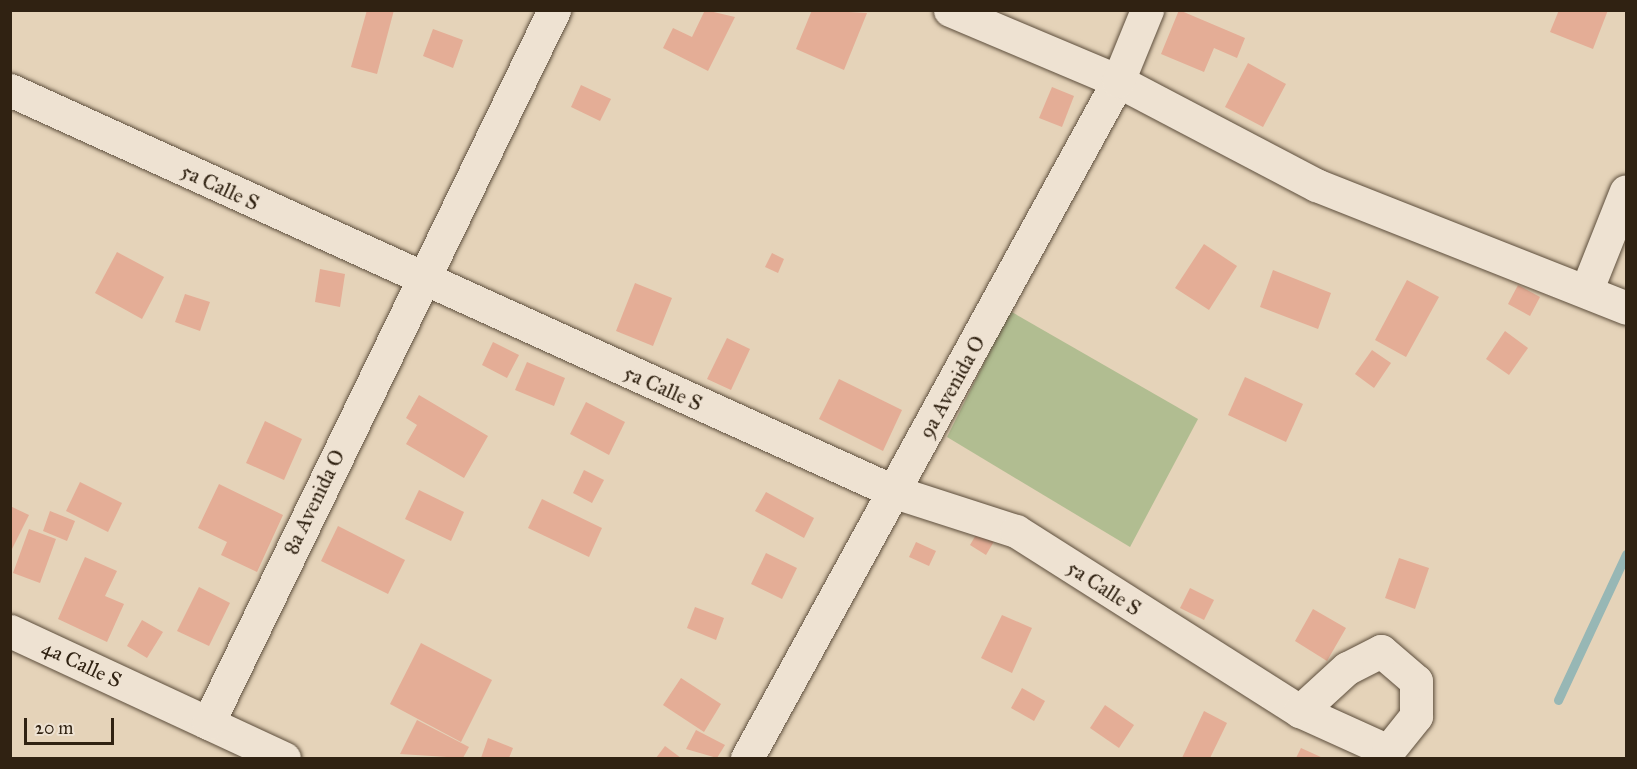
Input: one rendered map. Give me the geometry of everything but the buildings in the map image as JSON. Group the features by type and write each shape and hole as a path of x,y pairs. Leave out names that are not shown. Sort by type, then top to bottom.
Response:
{"street":[{"name":"8a Avenida O","path":"208,723 420,280 554,10"},
{"path":"950,10 1118,81 1316,185 1587,289 1626,308"},
{"name":"9a Avenida O","path":"747,759 1118,81 1147,10"},
{"name":"5a Calle S","path":"10,90 420,280 895,492 1016,531 1300,711"},
{"path":"1587,289 1626,191"},
{"name":"4a Calle S","path":"10,631 284,759"}],"green space":[{"path":"1010,311 1198,419 1130,547 947,437"}],"waterway":[{"path":"1558,700 1626,554"}]}
